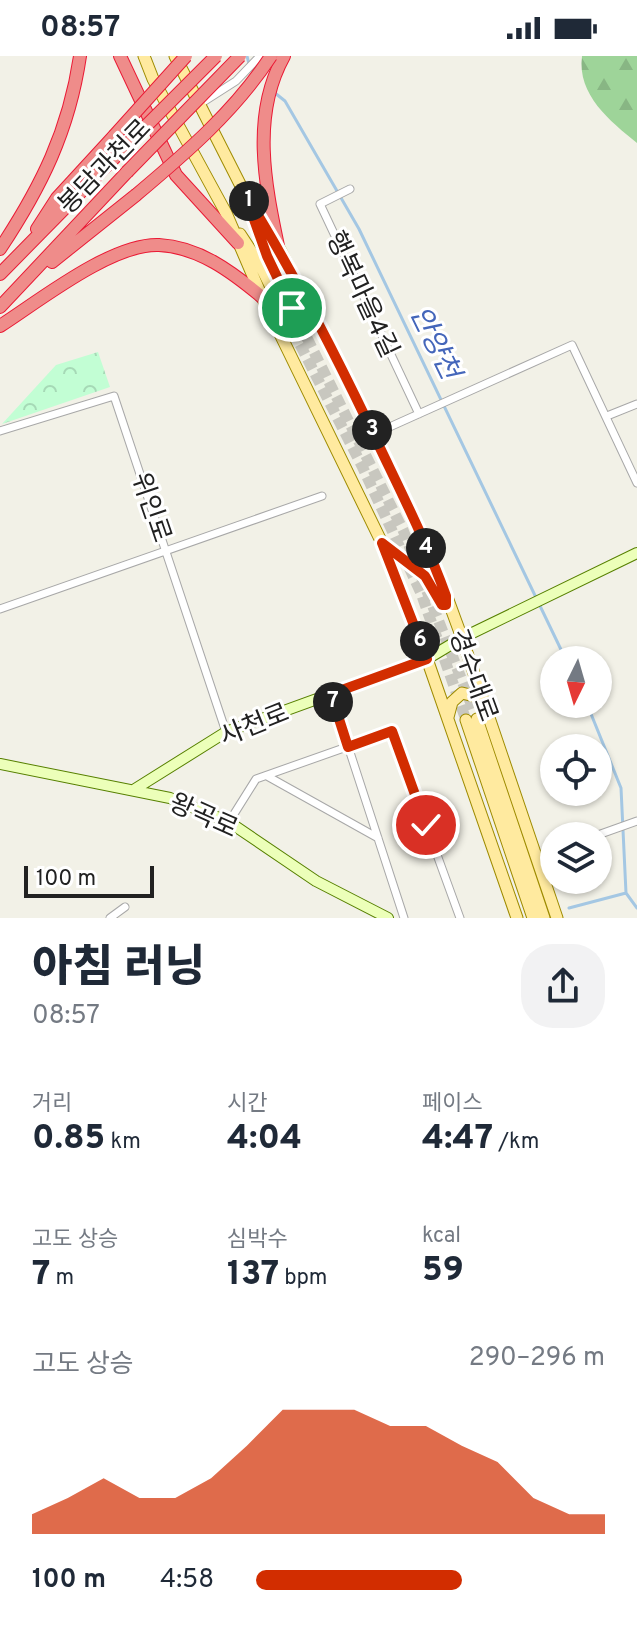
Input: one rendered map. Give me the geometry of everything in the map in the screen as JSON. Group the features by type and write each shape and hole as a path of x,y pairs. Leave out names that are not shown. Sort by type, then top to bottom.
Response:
{"highway":[{"path":"0,249 33,199 54,154 75,89 80,56"},
{"path":"120,56 176,175 238,243"},
{"path":"23,251 57,198 186,56"},
{"name":"봉담과천로","path":"0,274 216,56"},
{"name":"봉담과천로","path":"0,307 240,56"},
{"path":"18,288 199,141 252,85 271,56"},
{"path":"278,246 263,157 265,121 284,56"},
{"path":"0,326 89,268 126,252 156,245 210,258 262,297"}],"main road":[{"name":"경수대로","path":"144,56 153,79 226,213 262,297 382,543 448,717 517,918"},
{"name":"경수대로","path":"175,56 245,194 278,246 374,434 446,596 557,918"},
{"path":"226,213 288,311 245,194"},
{"path":"382,543 425,576 442,605 446,605 446,596"},
{"path":"448,717 452,702 462,693 478,697 486,707"},
{"path":"533,918 472,720 544,918"}],"street":[{"path":"200,104 236,81 260,56"},
{"name":"행복마을4길","path":"350,189 320,204 419,414"},
{"path":"374,434 572,345 637,483"},
{"name":"위인로","path":"0,431 114,396 226,732"},
{"path":"607,416 637,404"},
{"path":"0,609 322,496"},
{"name":"사천로","path":"135,789 226,732 427,659 462,638 637,553"},
{"path":"331,694 404,918"},
{"path":"229,822 256,779 392,731 460,918"},
{"name":"왕곡로","path":"0,764 170,798 229,822 316,881 388,918"},
{"path":"267,776 378,838"},
{"path":"612,830 637,821"},
{"path":"110,918 125,907"}],"green space":[{"path":"582,56 637,56 637,143 606,116 590,95 582,70"},
{"path":"98,352 110,387 2,424 56,365"}],"waterway":[{"name":"안양천","path":"247,56 250,68 256,73"},
{"name":"안양천","path":"275,93 285,101 359,229 559,646"},
{"name":"안양천","path":"593,718 621,788 626,893 637,908"},
{"path":"569,908 626,893"}],"tunnel":[{"path":"292,308 403,530 477,719"},
{"path":"285,315 362,466 421,593 466,720"}],"route":[{"path":"292,308 267,256 245,194 278,246 361,407 446,596 444,606 439,603 425,576 382,543 427,659 331,694 348,747 392,731 426,825"}]}
